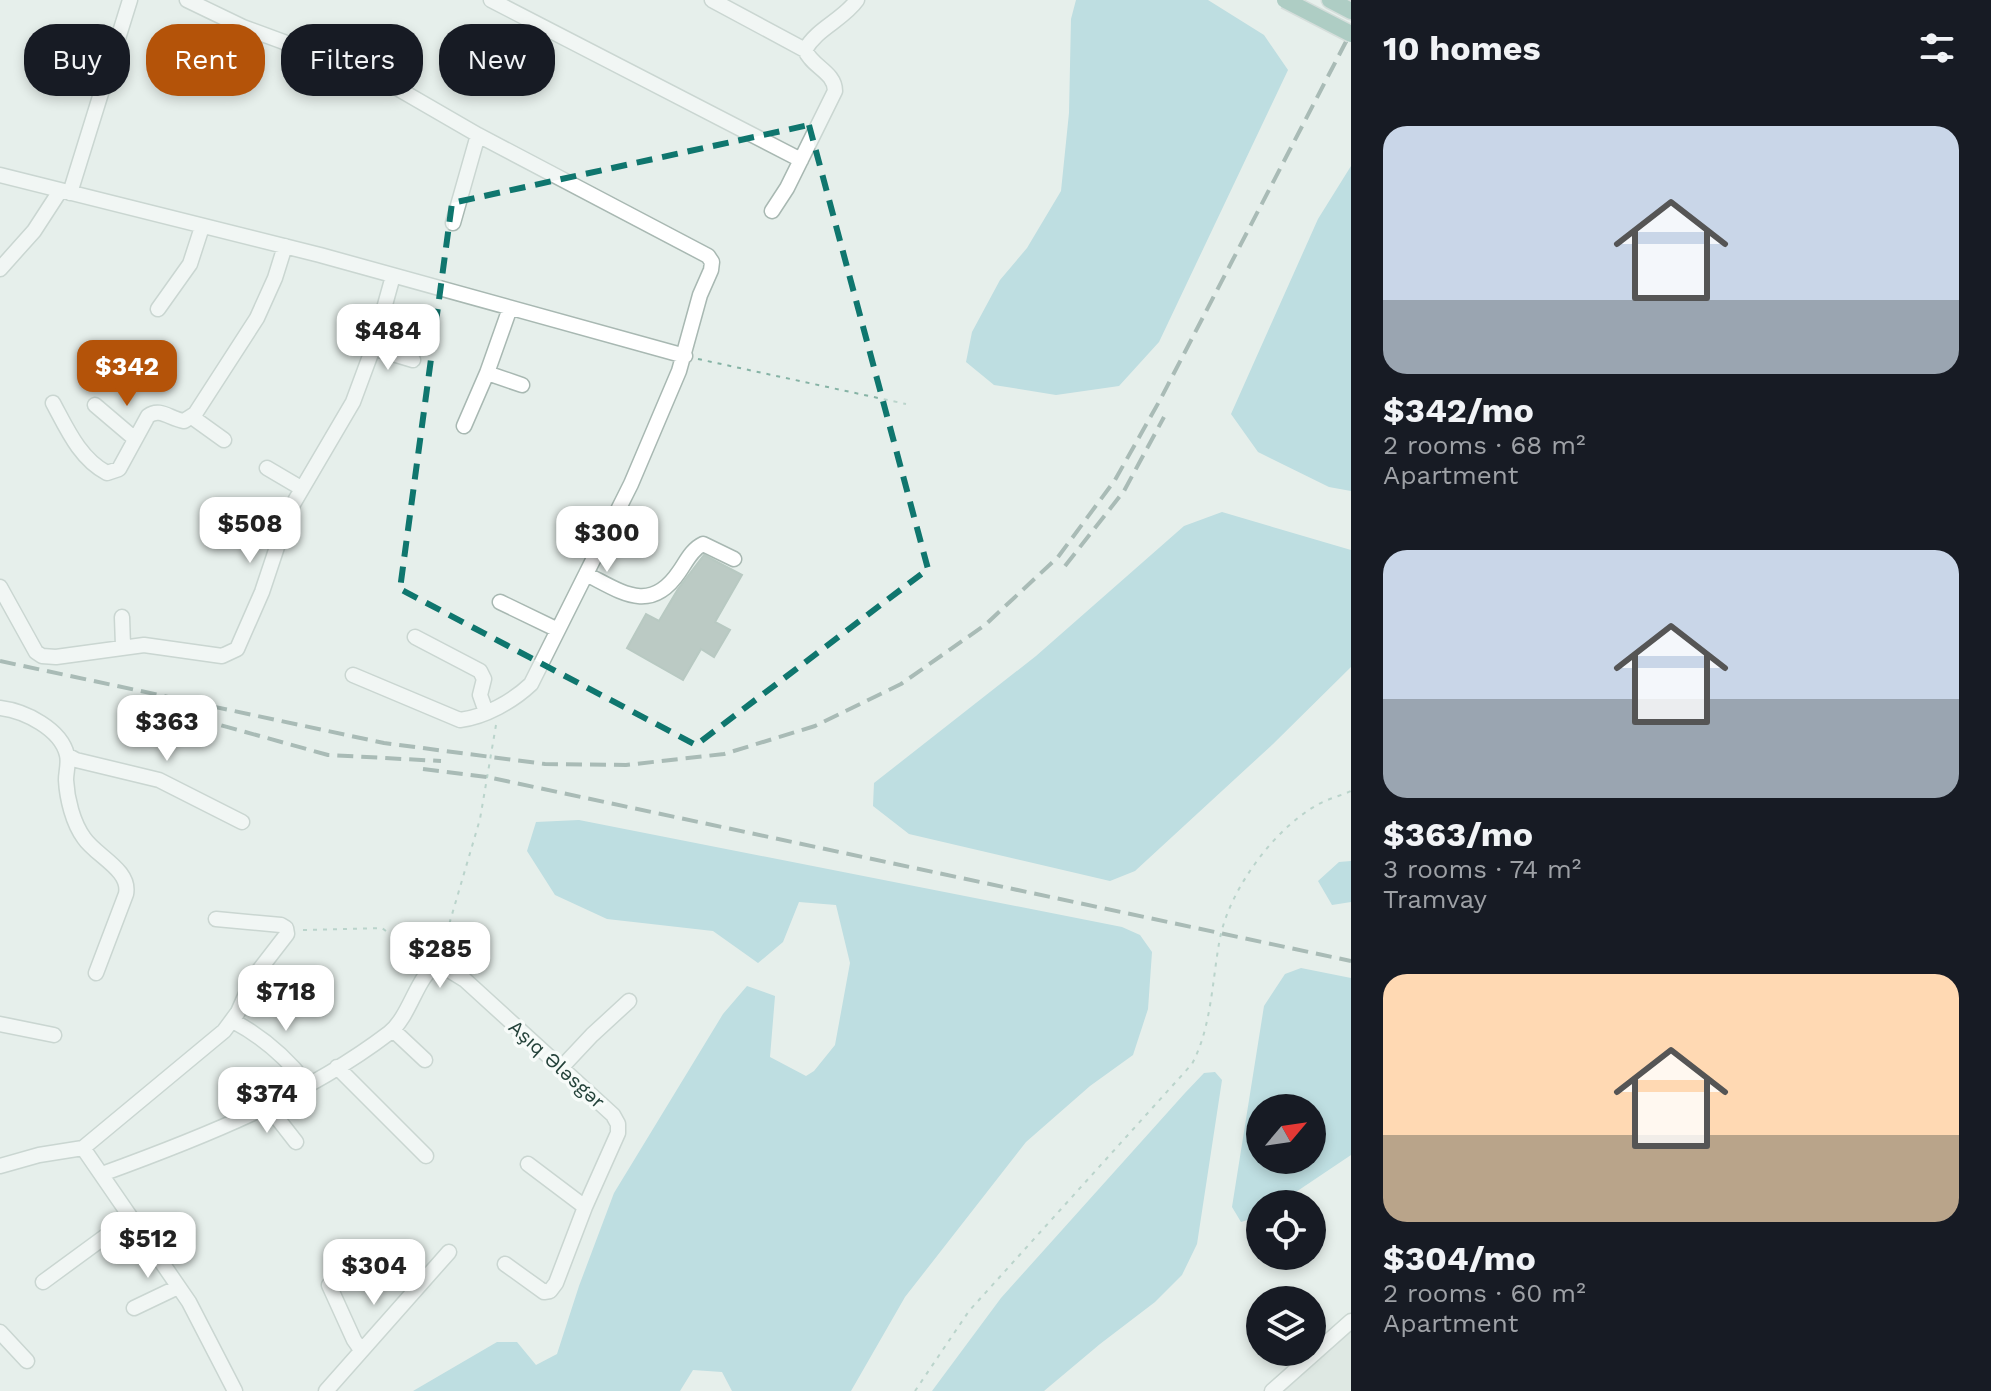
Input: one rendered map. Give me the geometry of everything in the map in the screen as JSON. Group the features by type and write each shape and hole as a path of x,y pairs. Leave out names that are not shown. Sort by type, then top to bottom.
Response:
{"main road":[{"path":"1285,0 1351,34"},
{"path":"1330,0 1351,11"}],"street":[{"path":"0,269 65,192 130,0"},
{"path":"187,0 256,32 376,76 478,135 708,256 712,262 700,295 685,356 631,484 531,684 519,696 491,710 460,720 353,675"},
{"path":"216,14 223,0"},
{"path":"491,0 801,160"},
{"path":"712,0 805,50 808,57 835,83 835,91 772,211"},
{"path":"805,50 811,40 849,11 857,0"},
{"path":"453,223 478,135"},
{"path":"0,175 285,246 685,356"},
{"path":"158,309 190,264 202,227"},
{"path":"53,403 87,459 107,473 119,469 153,412 178,420 192,417 257,318 285,246"},
{"path":"0,587 30,645 42,656 56,657 123,646 159,646 222,656 237,649 262,592 282,525 301,488 343,422 373,348 393,276"},
{"path":"464,426 510,308"},
{"path":"373,348 413,360"},
{"path":"487,373 522,385"},
{"path":"95,405 135,439"},
{"path":"192,417 224,440"},
{"path":"267,468 301,488"},
{"path":"586,574 628,595 647,597 674,579 696,547 703,544 734,559"},
{"path":"500,602 558,630"},
{"path":"122,617 123,646"},
{"path":"415,637 480,671 484,679 480,695 491,710"},
{"path":"0,708 23,714 47,728 67,755 76,760 159,780 242,822"},
{"path":"67,755 70,806 78,831 90,847 115,866 127,889 96,973"},
{"path":"0,1166 39,1155 83,1148 153,1092 233,1021 253,978 287,934 286,928 216,919"},
{"path":"102,1174 214,1130 337,1067 393,1030 405,1016 427,972 436,965"},
{"name":"Aşıq Ələsgər","path":"436,965 465,980 613,1115 618,1124 618,1133 550,1291 544,1292 505,1264"},
{"path":"561,1068 629,1001"},
{"path":"233,1021 288,1059 307,1084"},
{"path":"0,1024 54,1035"},
{"path":"393,1030 425,1060"},
{"path":"337,1067 426,1156"},
{"path":"267,1105 296,1142"},
{"path":"83,1148 178,1287 235,1391"},
{"path":"528,1164 585,1207"},
{"path":"43,1282 129,1219"},
{"path":"326,1391 449,1252"},
{"path":"329,1285 361,1350"},
{"path":"134,1308 178,1287"},
{"path":"1272,1391 1351,1321"},
{"path":"0,1332 27,1361"}],"path":[{"path":"685,356 906,404"},
{"path":"286,928 322,931 382,928 436,965 480,819 496,722 491,710"},
{"path":"915,1391 969,1311 1192,1064 1203,1043 1221,933 1234,899 1265,850 1293,822 1317,805 1351,791"}],"highlighted area":[{"path":"809,125 928,569 696,745 400,589 452,203"}],"shaded area":[{"path":"1351,1331 1351,1391 1283,1391 1311,1366 1326,1366 1326,1353"}],"water":[{"path":"1076,0 1208,0 1264,35 1288,70 1159,342 1119,386 1056,395 994,385 966,362 972,332 1000,280 1027,248 1061,191 1069,113 1071,19"},
{"path":"1351,166 1351,491 1329,487 1258,452 1231,414 1318,219"},
{"path":"1222,512 1351,550 1351,667 1273,744 1135,871 1110,881 909,834 873,806 874,783 1036,656 1184,526"},
{"path":"579,820 1122,927 1140,935 1152,952 1148,1009 1133,1055 1090,1086 1026,1142 905,1297 851,1391 732,1391 722,1372 693,1370 680,1391 413,1391 497,1342 517,1342 536,1365 557,1354 614,1193 723,1014 747,986 775,996 770,1057 806,1076 814,1071 835,1045 850,963 836,905 799,902 783,942 758,963 713,931 607,919 555,895 527,851 536,822"},
{"path":"1351,861 1351,902 1332,905 1318,881 1339,862"},
{"path":"1301,968 1351,978 1351,1155 1326,1172 1326,1094 1250,1094 1264,1006 1285,974"},
{"path":"1215,1072 1222,1080 1197,1244 1182,1275 1155,1302 1044,1391 932,1391 1001,1298 1185,1093 1204,1073"},
{"path":"1246,1119 1246,1174 1323,1174 1299,1190 1246,1190 1246,1220 1241,1222 1232,1207"}],"building":[{"path":"704,555 742,575 715,622 730,630 714,657 701,649 683,680 627,648 646,614 659,621"}],"railway":[{"path":"0,661 384,743 545,764 626,765 724,754 815,726 901,684 985,625 1058,557 1115,480 1160,400 1351,32"},
{"path":"1065,566 1124,491 1164,417"},
{"path":"152,706 328,755 441,761"},
{"path":"423,769 487,777 1351,961"}]}
